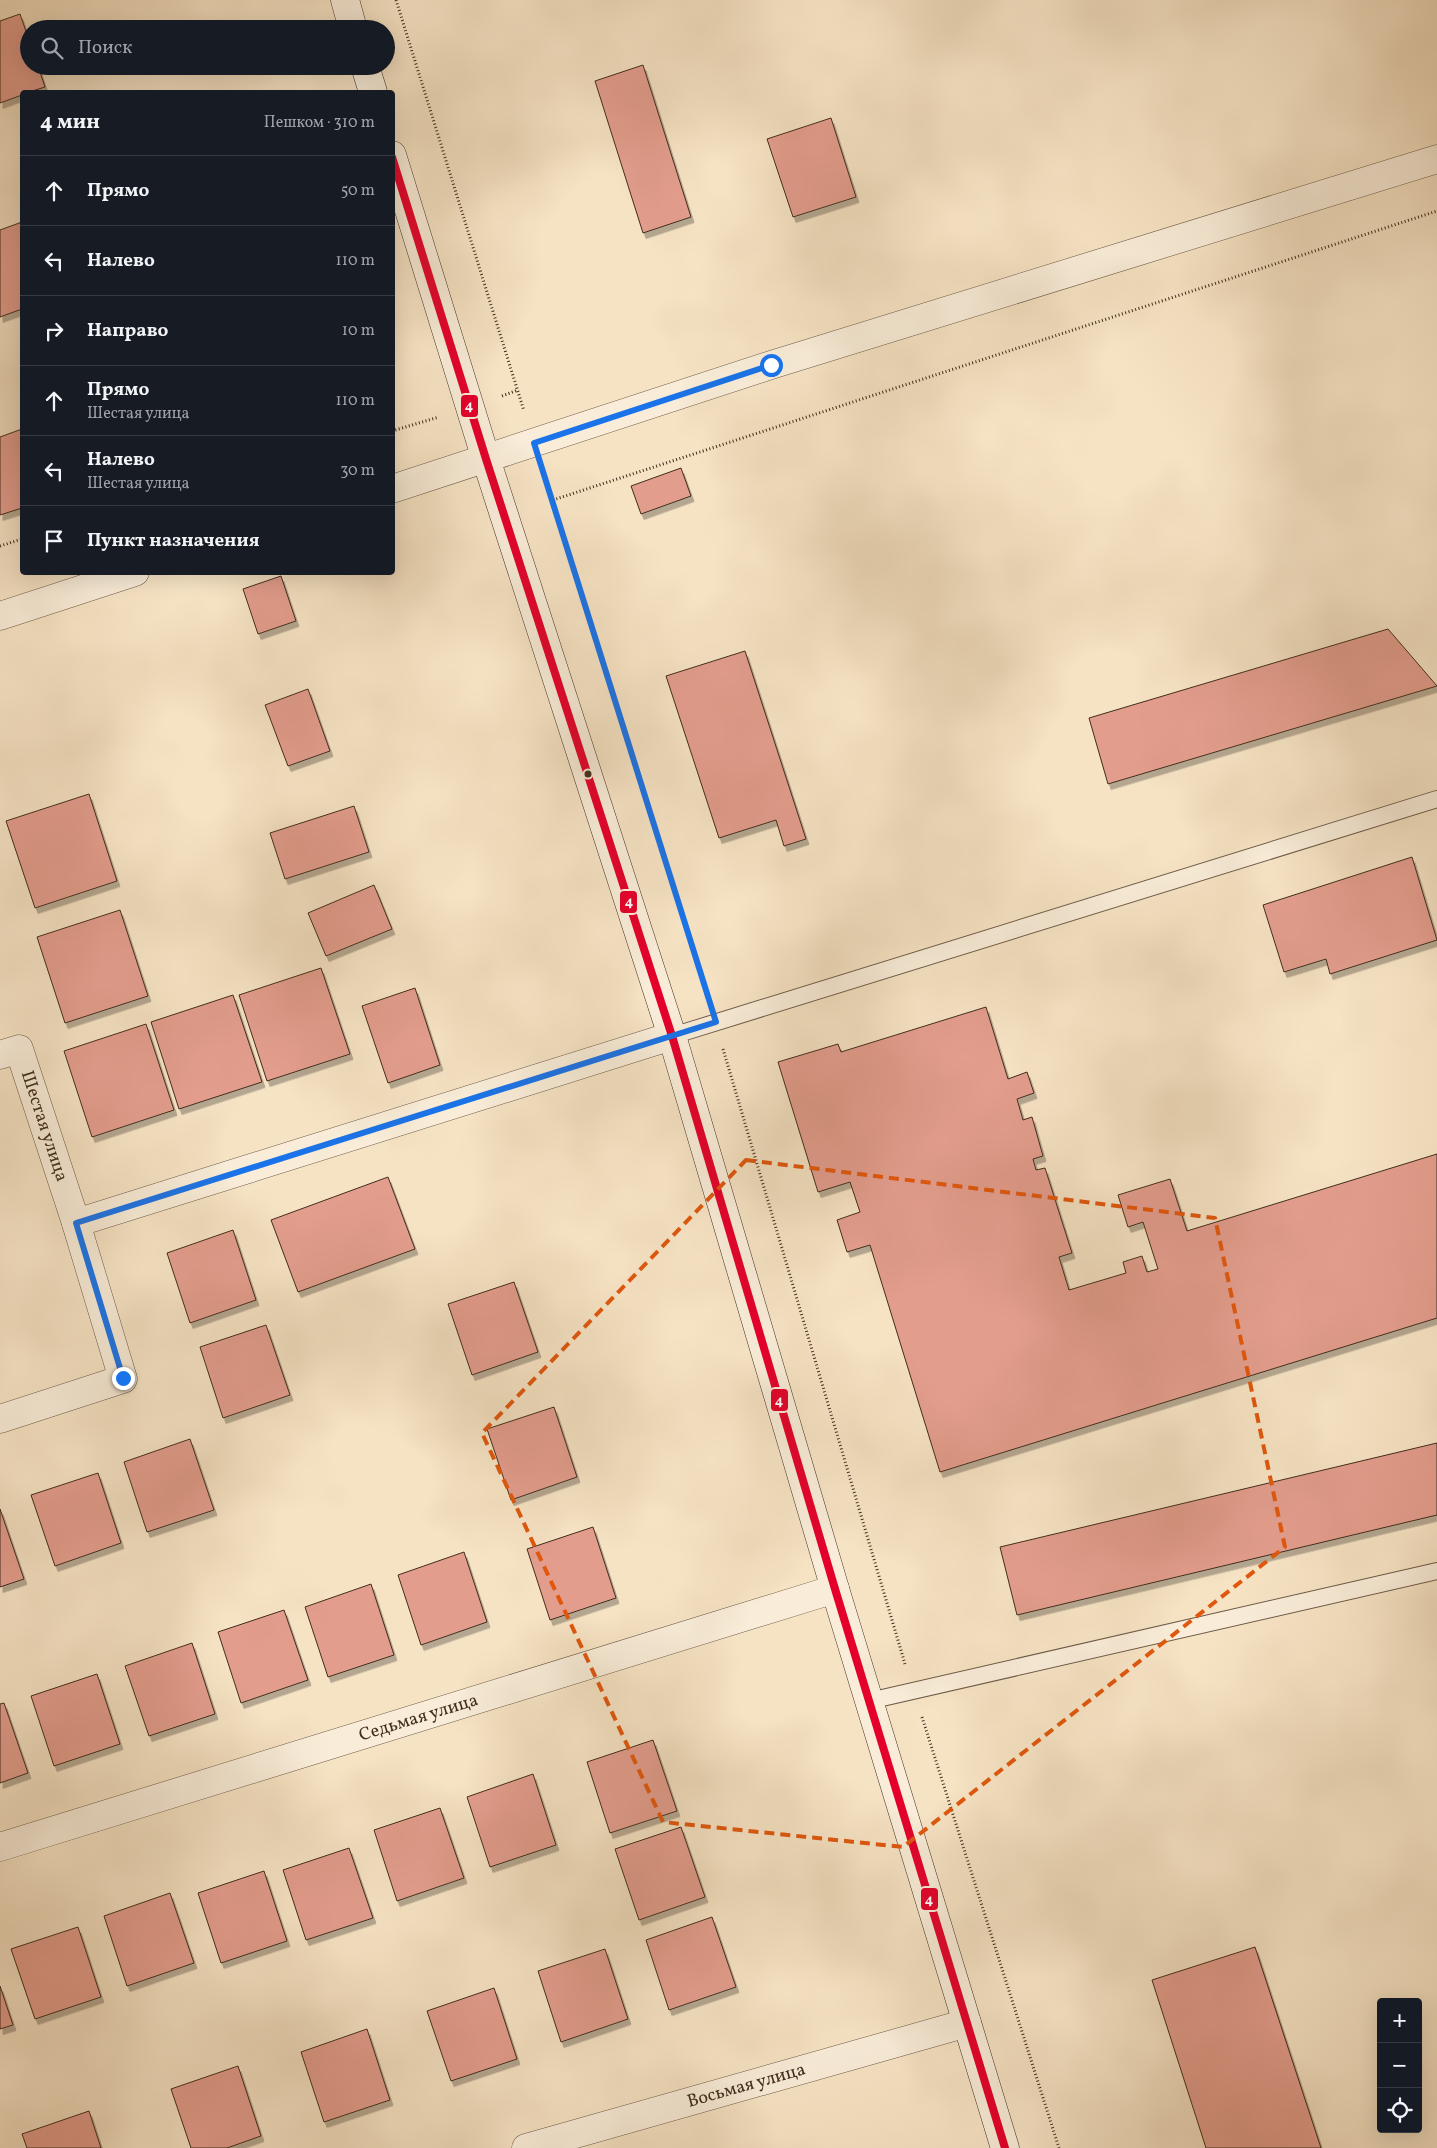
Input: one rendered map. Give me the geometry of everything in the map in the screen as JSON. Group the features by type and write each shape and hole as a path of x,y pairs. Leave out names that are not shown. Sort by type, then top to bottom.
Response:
{"street":[{"path":"344,0 351,20"},
{"path":"368,75 372,90"},
{"path":"395,488 780,362 1437,159"},
{"path":"395,165 486,459 672,1036 835,1589 1005,2148"},
{"path":"0,616 126,575"},
{"path":"76,1223 672,1036"},
{"name":"Шестая улица","path":"0,1055 19,1050 76,1223 123,1378 0,1419"},
{"name":"Седьмая улица","path":"0,1847 835,1589"},
{"name":"Восьмая улица","path":"526,2148 967,2023"}],"lane":[{"path":"672,1036 1437,799"},
{"path":"869,1701 1437,1571"}],"path":[{"path":"396,0 716,1022 914,1692 1059,2148"},
{"path":"553,500 1437,211"},
{"path":"0,546 20,540"}],"highlighted area":[{"path":"746,1160 1215,1218 1285,1547 903,1847 663,1822 482,1433"}],"building":[{"path":"20,14 22,20 20,20 20,75 41,75 45,87 35,90 20,90 20,96 0,103 0,21"},
{"path":"643,65 691,217 643,233 595,81"},
{"path":"831,118 856,197 793,217 767,139"},
{"path":"20,223 20,310 0,317 0,230"},
{"path":"20,430 20,509 0,515 0,437"},
{"path":"681,468 691,496 641,514 631,486"},
{"path":"281,576 296,621 258,634 243,589"},
{"path":"1388,629 1437,686 1108,784 1089,718"},
{"path":"745,651 806,839 784,846 776,820 719,838 666,676"},
{"path":"308,689 330,751 288,766 265,705"},
{"path":"89,794 117,881 35,908 6,821"},
{"path":"354,806 369,852 285,879 270,833"},
{"path":"1412,857 1437,940 1330,974 1326,959 1284,972 1263,905"},
{"path":"374,885 392,929 326,956 308,913"},
{"path":"120,910 148,996 65,1023 37,937"},
{"path":"321,968 350,1054 267,1081 239,995"},
{"path":"415,988 440,1065 388,1083 362,1006"},
{"path":"233,995 262,1082 179,1109 151,1022"},
{"path":"986,1007 1008,1079 1027,1072 1034,1093 1017,1099 1023,1120 1032,1117 1043,1156 1033,1159 1036,1170 1045,1168 1072,1253 1059,1257 1069,1290 1126,1273 1123,1262 1142,1256 1147,1272 1158,1269 1143,1222 1128,1227 1118,1195 1170,1179 1187,1231 1437,1154 1437,1318 940,1472 870,1245 847,1252 837,1220 860,1212 850,1182 818,1192 778,1062 838,1044 841,1052"},
{"path":"146,1024 174,1110 92,1137 64,1051"},
{"path":"388,1177 415,1249 298,1292 271,1220"},
{"path":"233,1230 256,1300 190,1323 167,1253"},
{"path":"514,1282 538,1352 472,1375 448,1304"},
{"path":"266,1325 290,1395 223,1418 200,1347"},
{"path":"554,1407 577,1477 511,1500 487,1429"},
{"path":"190,1439 214,1510 147,1532 124,1462"},
{"path":"1437,1443 1437,1515 1017,1615 1000,1547"},
{"path":"98,1473 121,1543 55,1566 31,1495"},
{"path":"0,1509 24,1579 0,1587"},
{"path":"593,1527 616,1598 550,1620 527,1549"},
{"path":"464,1552 487,1622 421,1645 398,1575"},
{"path":"371,1584 394,1655 328,1677 305,1607"},
{"path":"284,1610 308,1680 241,1703 218,1632"},
{"path":"192,1643 215,1714 149,1736 125,1666"},
{"path":"97,1674 120,1744 54,1766 31,1696"},
{"path":"4,1703 28,1773 0,1783 0,1704"},
{"path":"653,1740 677,1811 610,1833 587,1762"},
{"path":"533,1774 556,1845 490,1867 467,1797"},
{"path":"440,1808 464,1878 397,1901 374,1830"},
{"path":"681,1827 705,1897 639,1920 615,1849"},
{"path":"349,1848 373,1918 306,1940 283,1870"},
{"path":"264,1871 287,1941 221,1963 198,1893"},
{"path":"170,1893 194,1963 127,1986 104,1916"},
{"path":"712,1917 736,1987 669,2010 646,1940"},
{"path":"78,1927 101,1997 35,2019 11,1949"},
{"path":"1255,1947 1321,2148 1206,2148 1152,1980"},
{"path":"605,1949 628,2019 561,2042 538,1971"},
{"path":"0,1986 13,2025 0,2029"},
{"path":"494,1988 517,2059 451,2081 427,2011"},
{"path":"367,2029 390,2100 324,2122 301,2052"},
{"path":"238,2066 261,2136 227,2148 191,2148 171,2089"},
{"path":"89,2111 101,2148 27,2148 22,2134"}],"transit line":[{"name":"4","path":"395,167 486,459 672,1036 835,1589 1005,2148"}],"route":[{"path":"123,1378 76,1223 716,1022 534,443 771,365"}]}
